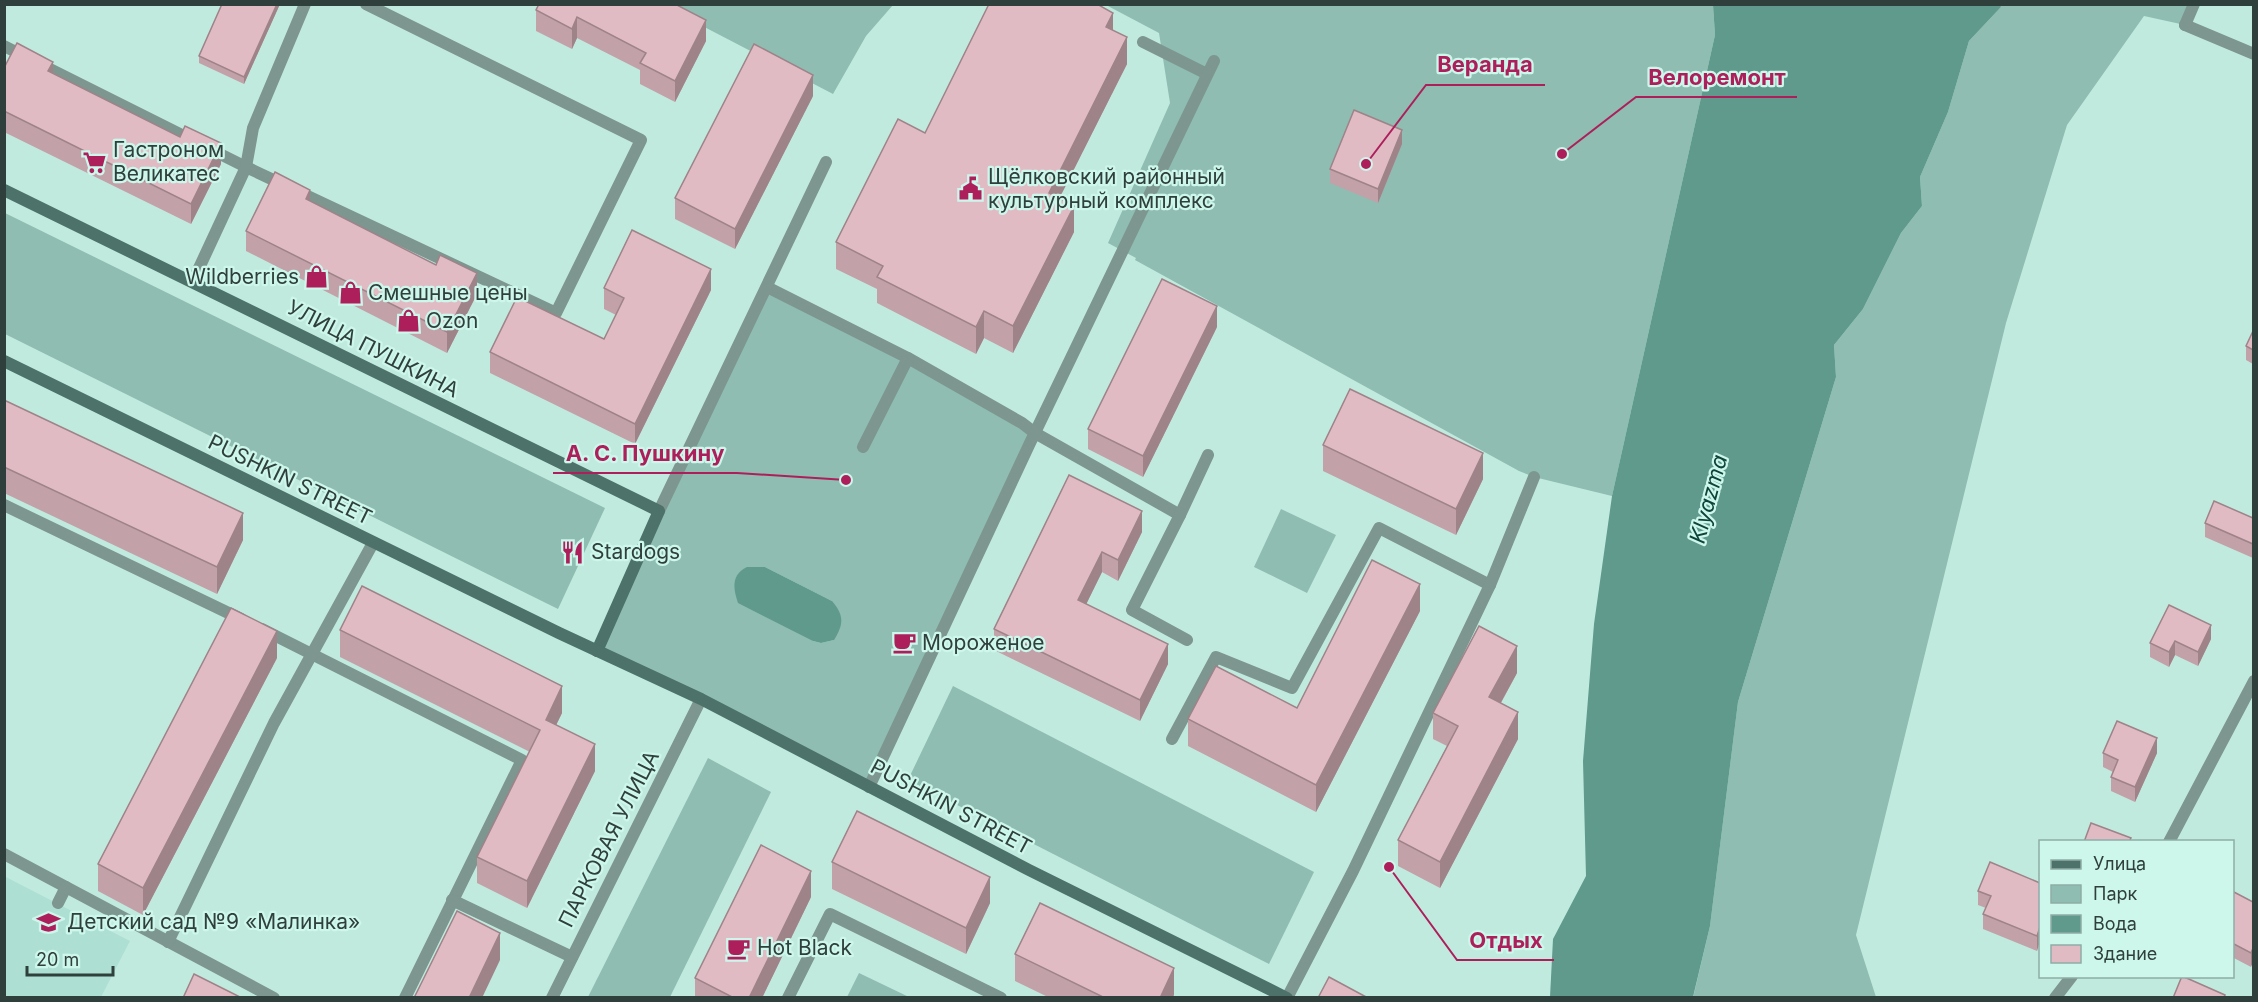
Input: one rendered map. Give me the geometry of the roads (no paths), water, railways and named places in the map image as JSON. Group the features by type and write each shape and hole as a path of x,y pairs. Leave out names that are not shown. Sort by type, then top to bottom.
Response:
{"street":[{"path":"193,281 246,167 253,128 304,4"},
{"path":"4,46 246,167 556,313 641,140 366,4"},
{"path":"2194,4 2185,25 2253,54"},
{"path":"1143,42 1207,74"},
{"path":"869,787 1035,433 1214,61"},
{"path":"597,651 660,511 826,162"},
{"name":"УЛИЦА ПУШКИНА","path":"4,190 660,511"},
{"path":"767,287 908,358 1022,423 1035,433 1180,514"},
{"path":"863,447 908,358"},
{"name":"PUSHKIN STREET","path":"4,361 373,543 701,699 1029,870 1287,998"},
{"path":"1187,640 1132,610 1208,455"},
{"path":"1287,998 1353,871 1490,585 1534,477"},
{"path":"4,505 313,654 522,760 405,998"},
{"path":"1172,739 1216,657 1292,688 1379,528 1490,585"},
{"path":"168,942 274,723 373,543"},
{"path":"2170,840 2253,681"},
{"name":"ПАРКОВАЯ УЛИЦА","path":"552,998 701,699"},
{"path":"4,854 274,998"},
{"path":"58,903 66,887"},
{"path":"452,900 572,957"},
{"path":"788,998 830,914 1001,998"},
{"path":"2055,998 2070,978"}],"water":[{"name":"Klyazma","path":"2000,4 2001,7 1969,41 1948,112 1920,177 1922,206 1901,233 1863,309 1834,345 1836,377 1738,702 1710,926 1693,997 1550,997 1553,939 1586,876 1583,761 1594,624 1612,496 1715,35 1713,5"},
{"path":"747,567 765,567 832,601 841,615 840,629 834,640 821,643 813,641 738,603 735,592 736,578"}],"place":[{"name":"Велоремонт","path":"1562,154"},
{"name":"Гастроном Великатес","path":"95,162"},
{"name":"Веранда","path":"1366,164"},
{"name":"Щёлковский районный культурный комплекс","path":"970,189"},
{"name":"Wildberries","path":"317,277"},
{"name":"Смешные цены","path":"350,293"},
{"name":"Ozon","path":"408,321"},
{"name":"А. С. Пушкину","path":"846,480"},
{"name":"Stardogs","path":"573,552"},
{"name":"Мороженое","path":"904,643"},
{"name":"Отдых","path":"1389,867"},
{"name":"Детский сад №9 «Малинка»","path":"49,922"},
{"name":"Hot Black","path":"739,948"}]}
